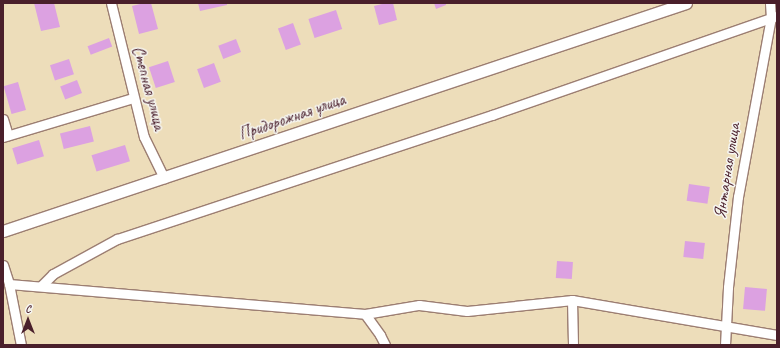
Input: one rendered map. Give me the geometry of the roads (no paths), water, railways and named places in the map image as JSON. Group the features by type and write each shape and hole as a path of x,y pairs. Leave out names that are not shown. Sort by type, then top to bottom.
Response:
{"street":[{"name":"Степная улица","path":"111,3 144,137 164,178"},
{"name":"Придорожная улица","path":"3,231 686,3"},
{"name":"Янтарная улица","path":"725,345 728,287 738,197 774,17 770,3"},
{"path":"41,286 53,274 117,239 492,115 774,17"},
{"path":"3,119 5,136 134,98"},
{"path":"3,265 9,284 21,345"},
{"path":"9,284 365,314 418,305 467,311 572,300 777,336"},
{"path":"572,300 573,345"},
{"path":"365,314 380,335 385,345"}]}
